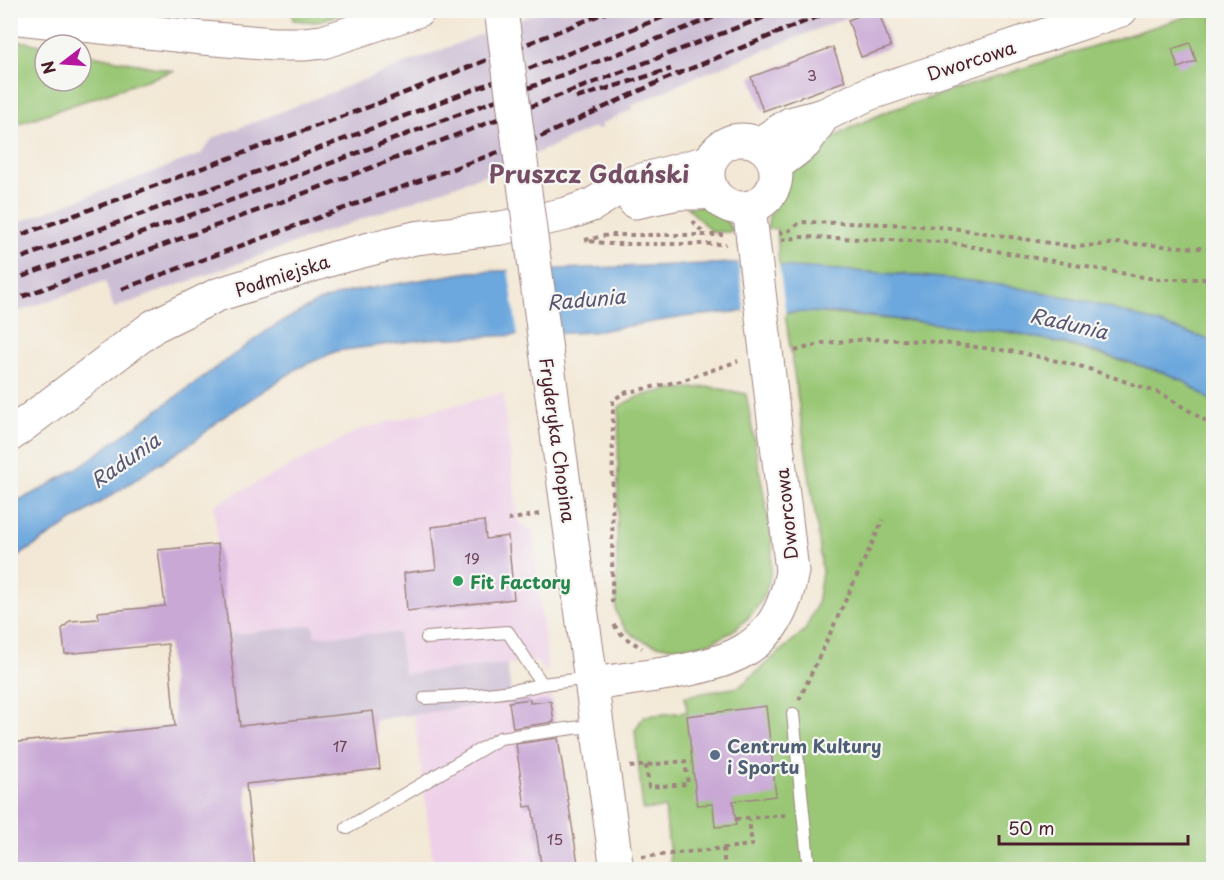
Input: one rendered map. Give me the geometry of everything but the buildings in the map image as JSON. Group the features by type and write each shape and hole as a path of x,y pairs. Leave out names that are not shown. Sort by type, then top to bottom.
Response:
{"street":[{"path":"10,17 203,38 304,44 323,42 419,10"},
{"name":"Fryderyka Chopina","path":"501,10 617,870"},
{"name":"Dworcowa","path":"767,155 805,143 824,115 868,94 1121,10"},
{"path":"740,140 747,140 767,155 776,177 773,187 759,203 752,233 737,208 718,198 710,177 714,153 722,145 740,140"},
{"name":"Podmiejska","path":"10,435 153,326 217,296 335,258 415,238 546,219 592,205 624,185 700,164 710,177"},
{"name":"Dworcowa","path":"592,681 646,676 699,667 733,656 749,648 764,634 780,613 788,592 792,571 752,233"}],"lane":[{"path":"427,638 508,632 542,684"},
{"path":"425,698 485,695 542,684 592,681"},
{"path":"793,714 809,870"},
{"path":"347,828 500,738 597,725"}],"path":[{"path":"1214,249 1119,243 1076,247 952,228 801,222 787,232 609,235 586,240 610,244 752,233 802,237 917,240 972,246 1155,279 1214,279"},
{"path":"792,351 823,343 870,339 925,341 1018,352 1083,367 1162,394 1214,426"},
{"path":"612,605 613,400 624,393 681,381 740,360"},
{"path":"508,520 538,514"},
{"path":"793,714 883,520"},
{"path":"612,617 615,627 624,637 642,647 646,676"},
{"path":"630,767 685,760 688,784 649,787 646,765"},
{"path":"735,819 804,813"},
{"path":"647,856 752,845 748,819"},
{"path":"723,848 725,870"}],"shaded area":[{"path":"542,11 864,11 693,78 632,106 633,109 601,124 602,128 596,130 594,127 507,167 114,308 105,281 11,314 11,225 201,154 213,138"},
{"path":"503,393 518,521 532,530 548,671 544,671 536,661 404,675 398,633 315,637 313,625 230,635 227,614 225,614 214,505 362,429"},
{"path":"313,625 315,636 398,633 404,674 507,664 512,701 374,720 373,711 239,726 230,635"},
{"path":"551,696 579,869 434,869 414,714"}],"green space":[{"path":"293,10 350,11 316,22 293,20"},
{"path":"1204,11 1213,11 1213,341 1082,301 1033,291 915,275 779,267 777,229 767,229 769,217 783,194 793,168 835,137 888,111"},
{"path":"10,39 33,44 33,93 93,93 93,55 173,71 11,126"},
{"path":"707,205 722,216 734,232 712,232 687,207"},
{"path":"810,312 977,327 1038,337 1162,372 1182,380 1213,402 1213,869 671,869 665,808 643,810 635,730 644,716 687,712 685,696 739,687 805,630 817,604 822,572 819,540 785,313"},
{"path":"711,387 746,394 772,541 770,578 762,599 753,611 725,636 690,647 659,646 632,634 622,624 616,610 619,407 628,401 651,393"}],"water":[{"name":"Radunia","path":"738,263 955,279 1040,292 1116,310 1213,341 1213,402 1182,380 1074,346 1010,332 839,313 744,311 683,317 592,332 427,339 337,351 298,368 222,418 196,440 11,561 11,504 79,467 268,330 315,303 348,292 469,272"}],"pier":[{"path":"738,260 779,264 786,316 745,314"},
{"path":"550,266 559,336 518,337 508,267"}],"railway":[{"path":"10,239 379,103 612,10"},
{"path":"10,262 289,160 682,10"},
{"path":"10,281 289,179 733,10"},
{"path":"10,301 289,199 783,10"},
{"path":"773,34 835,10"},
{"path":"122,289 540,137 663,80 782,31"},
{"path":"576,98 671,69"}],"place":[{"name":"Fit Factory","path":"458,581"},
{"name":"Centrum Kultury i Sportu","path":"715,755"}],"district":[{"name":"Pruszcz Gdański","path":"589,173"}]}
